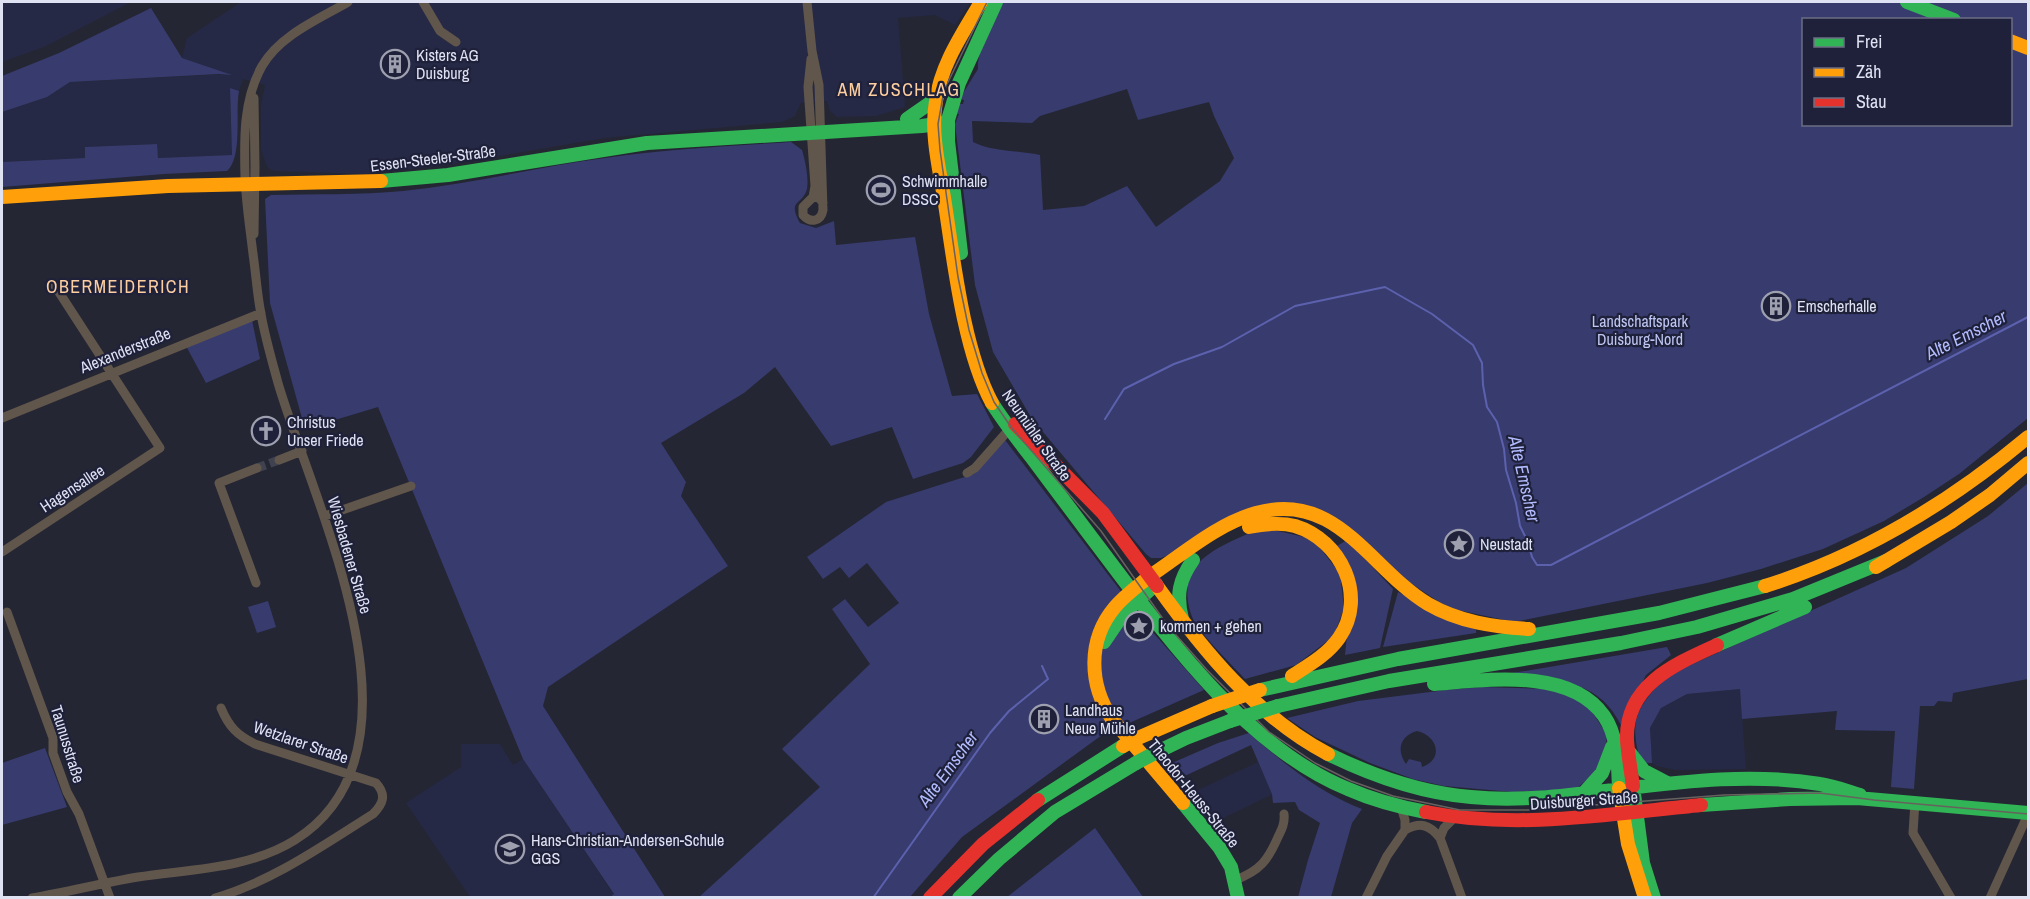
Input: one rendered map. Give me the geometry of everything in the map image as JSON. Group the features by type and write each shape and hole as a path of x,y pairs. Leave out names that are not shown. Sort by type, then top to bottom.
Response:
{"main road":[{"name":"Neumühler Straße","path":"981,2 948,62 936,94 939,121 938,151 947,225 968,331 986,389 1135,595 1200,676 1275,745 1310,768"},
{"name":"Neumühler Straße","path":"939,121 996,2"},
{"path":"1907,2 1949,18"},
{"path":"2012,42 2028,48"},
{"path":"936,94 930,104 906,123 938,151"},
{"name":"Neumühler Straße","path":"939,121 948,141 964,276 975,329 992,386 1012,426 1104,514 1182,619 1221,667 1286,728 1315,748"},
{"name":"Essen-Steeler-Straße","path":"2,197 168,186 363,183 426,178 646,143 939,121"},
{"path":"930,897 984,844 1018,815 1078,773 1138,738 1212,706 1278,685 1367,664 1654,615 1712,602 1784,580 1832,562 1902,528 1964,489 2028,437"},
{"path":"1626,787 1630,716 1636,701 1653,679 1706,649 1812,604 1952,522 1990,495 2028,463"},
{"path":"1153,580 1233,521 1256,513 1294,510 1316,515 1350,534 1392,578 1412,594 1445,613 1491,627 1570,630"},
{"path":"1153,580 1193,560 1243,530 1263,523 1300,526 1316,534 1333,549 1348,576 1351,593 1350,611 1343,631 1330,648 1318,659 1278,685"},
{"path":"1182,619 1177,600 1178,588 1183,574 1193,560"},
{"path":"959,897 999,859 1055,812 1153,754 1230,721 1278,706 1336,692 1699,627 1785,602 1843,581 1886,561"},
{"name":"Theodor-Heuss-Straße","path":"1153,580 1109,614 1094,648 1093,659 1098,692 1118,728 1227,858 1238,897"},
{"path":"1388,684 1494,680 1555,684 1573,689 1587,697 1605,717 1617,752 1626,787 1636,874 1645,897"},
{"path":"1584,793 1597,782 1605,770 1613,739"},
{"name":"Duisburger Straße","path":"1315,748 1381,778 1414,789 1449,796 1507,799 1728,779 1783,780 1841,788 1870,799"},
{"path":"1628,750 1644,771 1667,783"},
{"name":"Duisburger Straße","path":"1310,768 1342,788 1362,797 1455,817 1511,821 1629,814 1742,802 1870,799 2028,815"},
{"path":"1629,814 1654,897"}],"street":[{"name":"Wiesbadener Straße","path":"32,897 104,883 234,863 274,850 294,841 310,829 327,812 351,775 361,736 359,659 348,593 325,516 280,388 261,313 254,254 250,184 253,90 263,64 281,43 348,2"},
{"path":"423,2 440,31 456,42"},
{"path":"807,2 812,51 819,85 816,131 815,186 813,197 803,207 803,215 808,220 814,221 821,216 823,203 816,131"},
{"path":"813,197 819,198 823,203"},
{"path":"55,286 111,372"},
{"name":"Alexanderstraße","path":"2,418 261,313"},
{"name":"Hagensallee","path":"2,552 160,448 111,372"},
{"path":"967,473 975,468 1012,426"},
{"path":"279,460 302,452"},
{"path":"256,583 219,483 257,468"},
{"path":"325,516 411,486"},
{"name":"Taunusstraße","path":"7,612 53,738 53,753 67,792 75,803 104,883"},
{"name":"Wetzlarer Straße","path":"221,708 226,721 239,736 255,744 351,775"},
{"path":"215,897 232,893 282,871 373,814 384,799 383,793 376,783 351,775"},
{"path":"1915,802 1913,833 1951,897"},
{"path":"1366,897 1387,856 1405,830 1406,820 1401,807"},
{"path":"1235,880 1250,874 1266,860 1283,826 1284,814"},
{"path":"1990,897 2028,815"},
{"path":"1440,838 1444,828 1455,817"},
{"path":"1405,830 1418,824 1435,831 1440,838 1462,897"},
{"path":"2018,836 2028,841"},
{"path":"104,883 110,897"},
{"name":"Wiesbadener Straße","path":"49,897 60,893"}],"shaded area":[{"path":"2,2 131,2 44,47 2,62"},
{"path":"241,2 971,2 955,25 935,15 898,18 905,107 876,116 837,117 830,111 827,101 801,103 795,116 782,122 605,138 447,165 364,174 275,171 269,169 261,150 261,105 265,85 243,79 239,91 230,88 232,155 158,158 156,144 85,147 85,158 2,162 2,112 47,97 70,82 228,74 182,58 187,38"},
{"path":"1740,689 1746,769 1676,770 1652,763 1650,728 1661,708 1687,694"},
{"name":"Hans-Christian-Andersen-Schule GGS","path":"461,744 500,744 513,765 523,759 614,895 610,898 470,897 406,803 461,767"},
{"path":"1258,762 1273,794 1211,824 1187,795"}],"green space":[{"name":"Landschaftspark Duisburg-Nord","path":"1003,2 2028,2 2028,418 1959,474 1924,497 1884,521 1823,549 1707,583 1514,622 1448,608 1293,505 1161,558 1151,558 1032,419 993,352 975,285 955,124 959,114 956,114 959,104 963,104 964,100 961,99 962,95 978,69 980,52","holes":["1127,89 1138,120 1209,102 1234,158 1220,181 1156,227 1127,186 1084,206 1043,210 1040,155 997,149 973,142 972,121 1032,123 1040,116"]},
{"path":"151,8 182,58 232,75 70,82 47,97 2,112 2,76 59,53"},
{"path":"230,88 239,91 238,134 235,156 227,171 2,187 2,162 85,158 85,147 157,144 158,158 232,155"},
{"path":"791,142 802,150 807,174 807,189 795,206 800,223 816,228 834,221 836,245 915,237 929,314 952,396 977,394 994,427 971,457 963,463 913,479 892,427 831,446 775,367 744,393 661,443 686,482 681,496 728,566 548,687 543,706 665,897 610,897 614,894 523,759 378,407 305,429 270,303 265,199 271,195 403,191 628,155"},
{"path":"252,320 260,359 206,383 186,346"},
{"path":"1005,440 1149,628 1204,690 1102,735 962,837 910,897 698,898 820,787 782,749 870,664 832,609 845,599 868,627 899,603 867,563 849,578 840,567 823,579 807,557 886,502 974,474"},
{"path":"2028,483 2028,679 1953,693 1952,702 1938,701 1934,706 1920,706 1914,789 1891,787 1895,731 1835,730 1837,711 1742,719 1740,689 1687,694 1661,708 1650,728 1652,763 1641,763 1635,735 1638,714 1642,705 1668,675 1906,568 1988,516"},
{"path":"1265,528 1313,539 1342,576 1344,608 1334,636 1296,665 1245,679 1197,626 1189,606 1188,585 1196,566 1209,554 1238,538"},
{"path":"1347,540 1393,589 1380,648 1345,655 1347,635 1337,546"},
{"path":"1398,592 1476,630 1476,633 1383,647"},
{"path":"268,601 276,627 257,633 248,607"},
{"path":"1667,647 1671,655 1646,675 1621,725 1611,709 1587,690 1558,681 1507,674"},
{"path":"1482,687 1552,689 1586,702 1607,735 1604,765 1576,789 1512,792 1444,786 1413,779 1370,763 1315,737 1287,718 1358,701","holes":["1417,731 1434,742 1436,753 1433,759 1422,767 1421,762 1409,759 1406,764 1401,754 1403,740"]},
{"path":"1249,733 1302,776 1331,795 1362,809 1352,823 1331,897 1298,897 1320,823 1299,810 1295,802 1273,803 1272,794 1251,745 1174,781 1165,766 1218,743"},
{"path":"45,748 67,807 2,825 2,763"},
{"path":"1095,828 1143,897 1007,897"}],"waterway":[{"name":"Alte Emscher","path":"1105,419 1124,389 1174,364 1222,347 1295,306 1385,287 1432,314 1473,345 1482,363 1487,407 1497,422 1520,526 1537,565 1551,565 2028,317"},
{"name":"Alte Emscher","path":"873,898 990,733 1009,711 1048,679 1042,666"}],"tunnel":[{"path":"257,468 279,460"}],"tram line":[{"path":"987,2 949,80 943,96 938,124 958,277 969,330 982,373 994,402 1011,427 1101,531 1168,626 1207,670 1269,732 1315,763 1351,781 1393,796 1460,810 1528,810 1724,795 1820,793 2028,814"}],"traffic: fast":[{"path":"961,253 948,141 948,120 959,83 996,2"},
{"path":"1907,2 1949,18"},
{"path":"907,119 930,103 936,94"},
{"path":"381,181 448,175 647,143 943,123"},
{"path":"992,403 1174,645 1238,714 1273,744 1309,769 1367,797 1426,812"},
{"path":"1182,619 1179,602 1180,588 1193,560"},
{"path":"1278,706 1389,681 1621,643 1697,627 1793,599 1886,561"},
{"path":"1104,642 1123,614 1156,584"},
{"path":"1260,690 1398,659 1659,613 1765,586"},
{"path":"1717,645 1805,607"},
{"path":"1434,684 1477,680 1525,680 1549,683 1589,700 1604,716 1612,732 1619,788"},
{"path":"1230,721 1278,706"},
{"path":"1153,754 1230,721"},
{"path":"1038,800 1123,746"},
{"path":"1584,793 1602,773 1612,747"},
{"path":"1630,753 1644,771 1667,783"},
{"path":"1136,763 1153,754"},
{"path":"1328,754 1397,782 1433,792 1471,797 1508,799 1546,797 1720,779 1795,781 1835,787 1860,795"},
{"path":"959,898 999,859 1055,812 1136,763"},
{"path":"1633,786 1643,863 1654,898"},
{"path":"1701,805 1790,799 1857,798 2028,813"},
{"path":"1183,803 1219,847 1231,867 1238,898"}],"traffic: slow":[{"path":"981,2 954,49 943,74 936,101 934,126 936,152 961,306 974,358 992,403"},
{"path":"2012,42 2028,48"},
{"path":"2,197 168,186 381,181"},
{"path":"1765,586 1837,559 1904,525 1967,484 2028,437"},
{"path":"1876,567 1951,522 1990,495 2028,463"},
{"path":"1150,576 1228,524 1256,513 1284,509 1309,513 1331,522 1351,537 1407,589 1440,610 1477,623 1529,629"},
{"path":"1249,527 1284,524 1311,533 1337,557 1350,588 1351,605 1347,622 1339,638 1323,655 1292,676"},
{"path":"1150,576 1123,598 1106,620 1099,634 1096,648 1095,677 1104,706 1112,719 1183,803"},
{"path":"1157,586 1193,634 1233,680 1278,721 1302,739 1328,754"},
{"path":"1212,706 1260,690"},
{"path":"1138,738 1212,706"},
{"path":"1123,746 1138,738"},
{"path":"1619,788 1628,844 1645,898"}],"traffic: jam":[{"path":"1015,424 1103,513 1157,586"},
{"path":"1633,786 1627,740 1634,705 1656,679 1685,660 1717,645"},
{"path":"930,898 983,844 1038,800"},
{"path":"1426,812 1495,820 1529,820 1564,819 1701,805"}],"place":[{"name":"Kisters AG Duisburg","path":"395,64"},
{"name":"Schwimmhalle DSSC","path":"881,190"},
{"name":"Emscherhalle","path":"1776,306"},
{"name":"Christus Unser Friede","path":"266,431"},
{"name":"Neustadt","path":"1459,544"},
{"name":"kommen + gehen","path":"1139,626"},
{"name":"Landhaus Neue Mühle","path":"1044,719"},
{"name":"Hans-Christian-Andersen-Schule GGS","path":"510,849"}],"district":[{"name":"AM ZUSCHLAG","path":"899,90"},
{"name":"OBERMEIDERICH","path":"118,287"}]}
